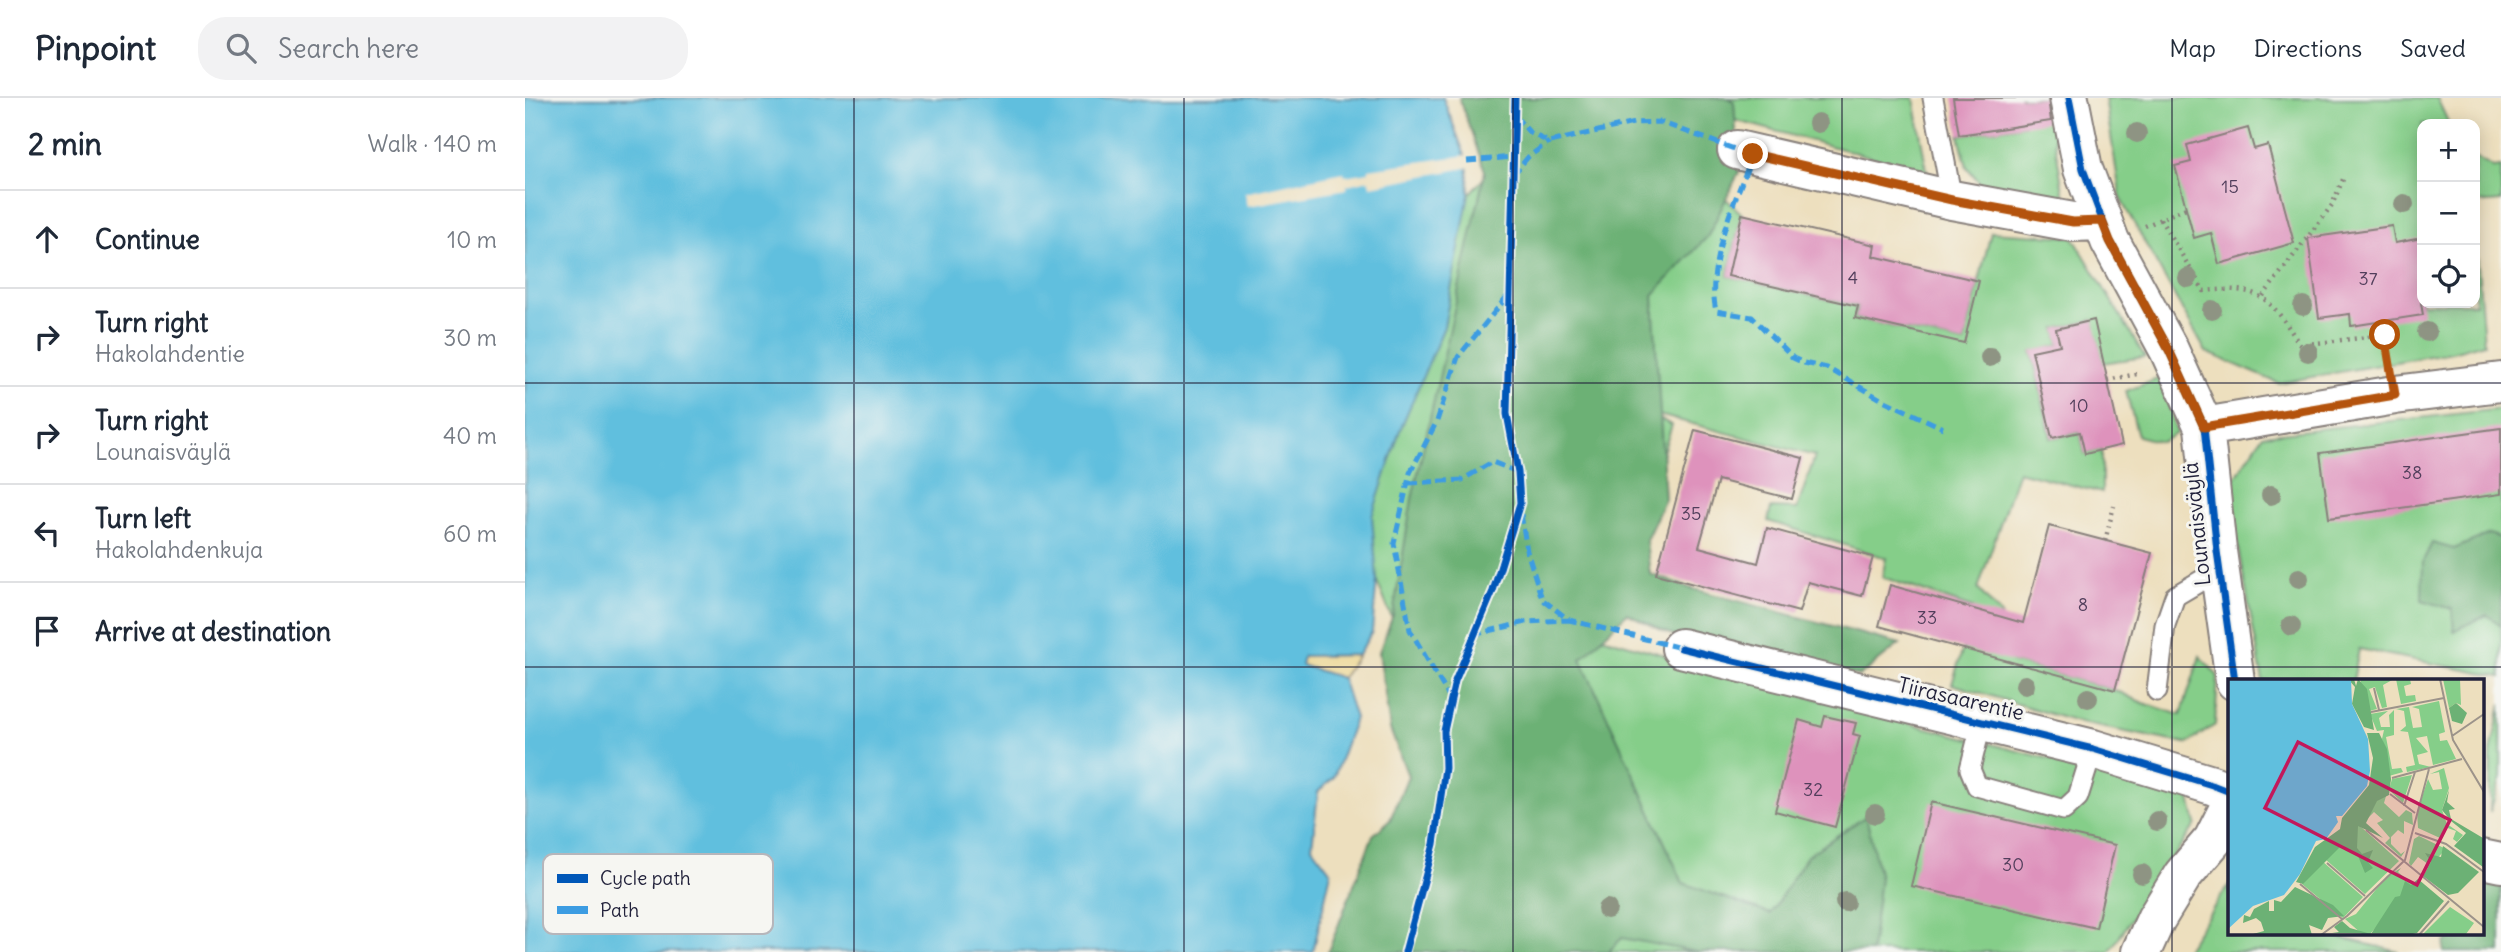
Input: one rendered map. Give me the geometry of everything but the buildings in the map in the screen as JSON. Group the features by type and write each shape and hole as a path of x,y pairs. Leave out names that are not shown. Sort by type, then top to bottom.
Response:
{"street":[{"name":"Lounaisväylä","path":"2069,98 2083,169 2110,241 2169,350 2204,427 2235,679"},
{"path":"1737,150 1952,200 2073,222 2102,221"},
{"path":"2204,427 2395,395 2501,382"},
{"name":"Tiirasaarentie","path":"1681,648 2093,749 2228,791"},
{"path":"2141,952 2183,875 2213,840 2228,811"},
{"path":"2483,859 2501,863"}],"lane":[{"path":"1933,98 1952,200"},
{"path":"2157,691 2165,625 2175,596 2220,570"},
{"path":"1982,721 1970,769 1977,786 2064,810 2078,797 2093,749"}],"path":[{"path":"2263,296 2332,205 2344,177"},
{"path":"2171,215 2186,208"},
{"path":"2160,219 2204,290 2232,288 2263,296 2281,315 2300,345 2385,335 2395,395"},
{"path":"2107,380 2143,372"},
{"path":"2105,541 2113,506"}],"green space":[{"path":"1443,98 1467,161 1469,194 1488,174 1395,626 1365,552"},
{"path":"1459,98 1729,98 1734,102 1739,172 1708,236 1653,295 1665,499 1646,540 1650,574 1690,588 1900,644 1860,676 1680,639 1627,613 1581,659 1683,883 1770,914 1807,856 1866,816 1880,878 1871,952 1696,952 1622,938 1608,952 1328,952 1373,835 1390,820 1408,776 1390,729 1379,652 1393,615 1412,499 1485,171"},
{"path":"1715,98 1914,98 1927,172 1719,116"},
{"path":"2020,98 2048,98 2065,204 1980,183 1967,167 1959,135 2024,125"},
{"path":"2105,98 2437,98 2447,119 2417,119 2417,308 2480,308 2480,292 2484,343 2452,352 2278,383 2206,352 2121,200"},
{"path":"2480,160 2493,168 2501,167 2501,201 2480,203"},
{"path":"1702,176 1742,214 1728,276 1857,306 1855,318 1964,343 1991,232 2073,237 2145,357 2103,363 2093,320 2056,329 2060,345 2032,352 2051,438 2080,432 2085,454 2102,449 2102,493 2018,471 1978,589 2001,615 2012,662 2115,690 2143,703 2181,715 2200,656 2218,676 2215,725 2187,744 2080,723 1952,684 1975,609 1882,577 1886,558 1768,521 1771,508 1797,509 1815,456 1643,411 1672,425 1602,637 1856,710 2189,794 2196,824 2109,952 1454,952 1573,461"},
{"path":"2160,378 2177,433 2161,442 2138,436 2126,391"},
{"path":"2501,409 2501,677 2359,649 2353,679 2263,679 2227,490 2263,435"},
{"path":"2489,534 2501,538 2501,625 2487,615 2454,631 2452,609 2422,600 2423,561 2432,543 2454,549"},
{"path":"2501,704 2501,777 2490,812 2491,752"},
{"path":"2483,876 2501,880 2501,952 2444,952 2445,942 2459,934 2483,934"},
{"path":"2228,886 2228,934 2326,934 2399,952 2184,952"}],"sand":[{"path":"1358,655 1342,678 1300,665 1303,656"}],"water":[{"path":"525,98 1443,98 1467,161 1469,194 1444,327 1400,430 1372,516 1377,579 1372,632 1358,655 1303,656 1301,665 1342,678 1355,718 1334,777 1318,792 1312,847 1331,872 1313,952 525,952"}],"pier":[{"path":"1468,155 1471,167 1371,186 1369,180 1347,185 1347,189 1248,206 1245,193 1344,172 1345,176 1369,172 1369,169"}],"marked path":[{"path":"1515,116 1530,133 1549,142 1634,123 1660,122 1737,150"},
{"path":"1513,175 1528,157 1549,142"},
{"path":"1753,154 1718,252 1714,292 1716,311 1752,317 1793,358 1827,368 1881,399 1943,428"},
{"path":"1467,161 1514,157"},
{"path":"1451,700 1410,630 1394,543 1410,473 1437,421 1458,357 1509,294"},
{"path":"1409,483 1462,480 1492,462 1518,472"},
{"path":"1521,514 1527,551 1542,599 1569,620 1681,648"},
{"path":"1473,635 1526,622 1569,620"}],"cycle path":[{"path":"1405,952 1434,844 1445,768 1444,731 1455,681 1493,591 1520,503 1518,472 1507,414 1515,98"},
{"path":"2069,98 2083,169 2110,241 2169,350 2204,427 2217,551 2235,679"},
{"path":"1681,648 2093,749 2228,791"}],"route":[{"path":"1753,154 1952,200 2073,222 2102,221 2110,241 2169,350 2204,427 2395,395 2385,335"}]}
